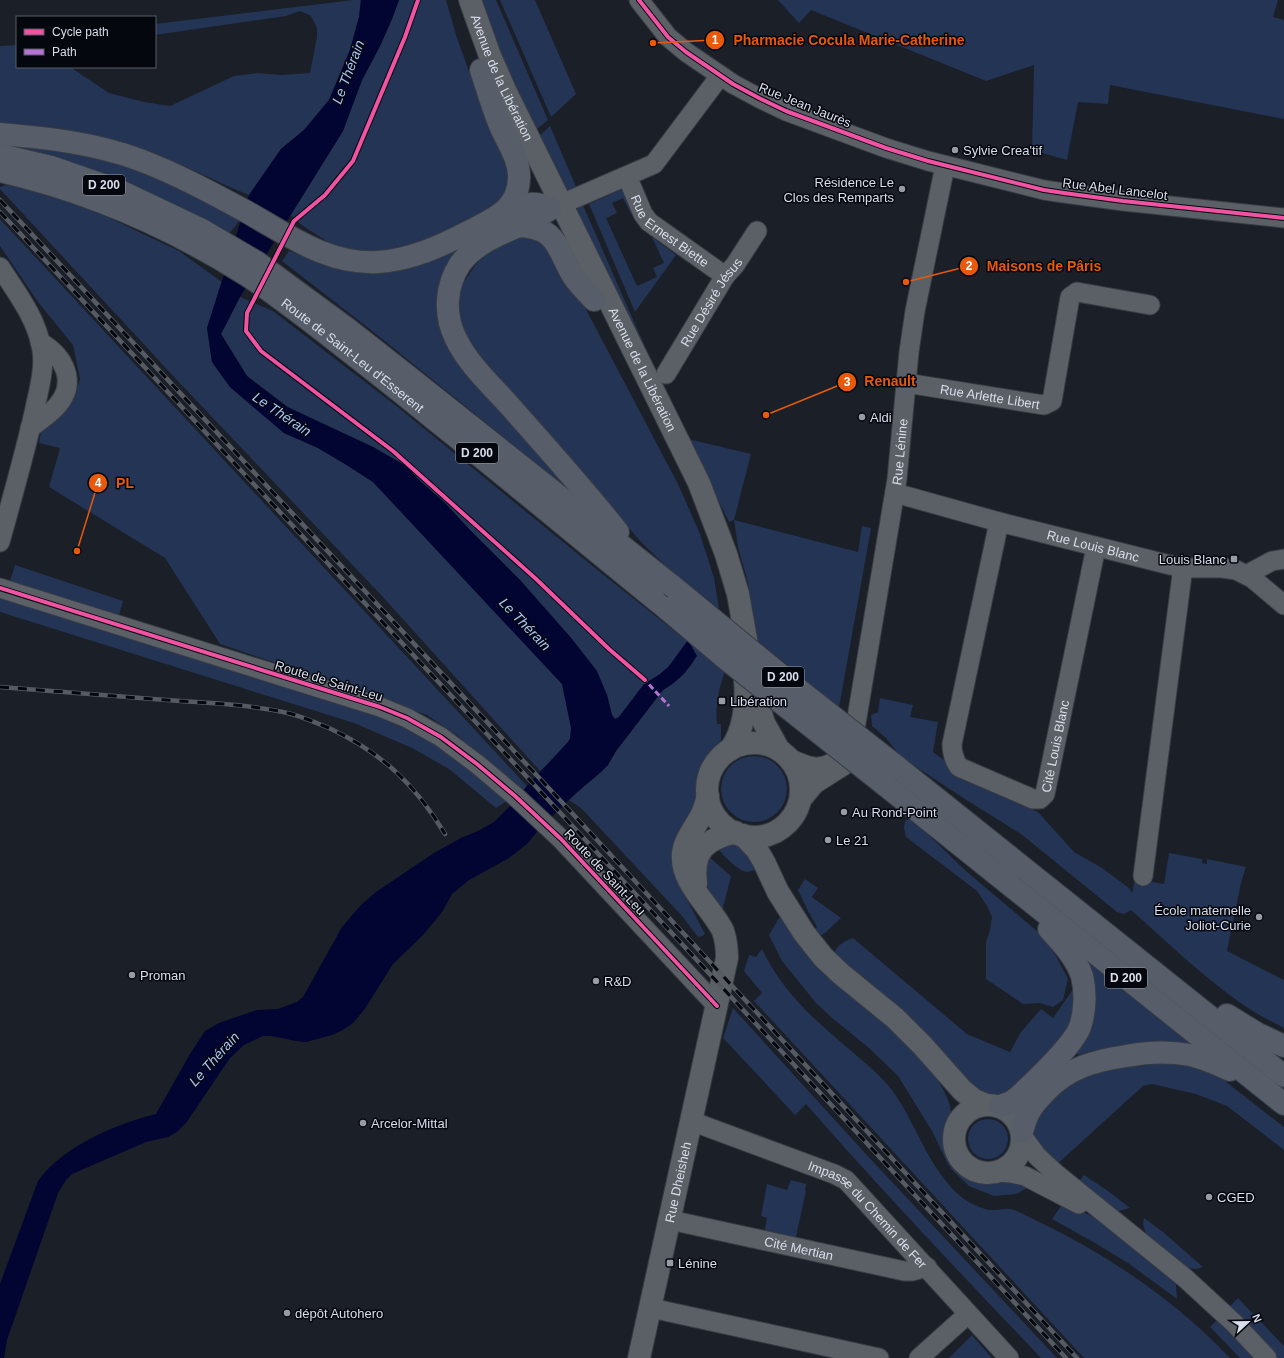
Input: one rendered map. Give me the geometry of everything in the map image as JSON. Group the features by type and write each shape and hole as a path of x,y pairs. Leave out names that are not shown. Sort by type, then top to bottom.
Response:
{"main road":[{"name":"Avenue de la Libération","path":"455,0 466,34 481,70 516,144 556,206 699,483 726,554 738,594 757,701 764,723 783,754"},
{"name":"Avenue de la Libération","path":"470,0 484,41 556,206 594,300 680,477 721,572 731,600 739,632 746,693 740,731 730,750"},
{"path":"481,70 494,111 518,165 519,181 512,202 509,220"},
{"path":"0,134 64,141 122,154 172,173 221,198 303,245 334,257 355,261 392,261 420,254 509,220 546,232 551,236 559,246 578,282 594,300"},
{"name":"D 200","path":"2,166 51,168 103,184 155,207 200,239 244,254 288,294 447,407 671,585 794,687 897,767 1284,1076"},
{"path":"556,206 539,204 521,206 509,220 474,250 461,264 452,279 448,295 448,314 456,339 474,365 591,498 645,565"},
{"name":"Route de Saint-Leu d'Esserent","path":"288,294 386,379 736,667 994,872"},
{"path":"700,898 696,884 695,865 699,852 704,846 714,839 739,834 754,836 774,832 784,826 792,818 799,802 801,790 799,778 795,767 783,754 767,745 755,743 742,744 730,750 720,758 713,767 709,778 708,796 701,816 685,843 682,856 687,877 700,898 714,917 723,932 727,948 727,958 717,1006"},
{"path":"708,796 716,818 725,826 739,834 757,850 778,892 796,921 811,943 832,966 895,1018 923,1046 962,1090 974,1100 992,1105 1013,1114 1019,1122 1022,1135 1022,1148 1018,1157 1006,1168 997,1172 982,1173 972,1169 964,1163 958,1155 954,1145 956,1112 953,1097 936,1062"},
{"path":"784,826 777,844 777,857 796,921"},
{"path":"956,1125 962,1116 970,1109 1011,1102 1023,1093 1071,1042 1082,1021 1084,994 1082,977 1070,953 1064,944 994,872"},
{"name":"D 200","path":"994,872 1284,1104"},
{"path":"1134,956 1162,970 1188,986 1225,1014 1248,1029 1284,1046"},
{"name":"Rue Dheisheh","path":"639,1358 717,1006"},
{"path":"1022,1135 1027,1116 1034,1105 1056,1082 1077,1068 1107,1059 1148,1053 1190,1055 1213,1062 1258,1083"}],"street":[{"name":"Rue Jean Jaurès","path":"639,0 668,37 686,52 720,76 759,98 800,116 886,148 945,166"},
{"path":"556,206 654,164 720,76"},
{"name":"Rue Abel Lancelot","path":"945,166 1064,193 1123,201 1284,218"},
{"name":"Rue Lénine","path":"799,802 815,784 845,765 851,753 895,493 915,311 945,166"},
{"name":"Rue Ernest Biette","path":"627,176 643,214 649,222 725,276"},
{"name":"Rue Désiré Jésus","path":"666,374 725,276 735,265 757,231"},
{"path":"0,267 30,314 40,342 42,360 41,378 30,428 0,542"},
{"name":"Rue Arlette Libert","path":"906,383 1044,405 1052,401 1070,297 1077,292 1150,305"},
{"path":"30,428 56,407 62,399 67,384 65,368 61,360 49,347 40,342"},
{"name":"Rue Louis Blanc","path":"895,493 1096,547 1183,567 1229,568 1246,575 1258,583 1284,605"},
{"name":"Cité Louis Blanc","path":"999,522 952,750 960,767 1033,799 1040,800 1045,794 1096,547"},
{"path":"1246,575 1272,561 1284,559"},
{"path":"1143,876 1183,567"},
{"name":"Route de Saint-Leu","path":"0,588 366,702 420,725 441,737 477,764 550,828 717,1006"},
{"name":"Rue Lénine","path":"783,754 817,768 827,766 842,756 850,746 853,739"},
{"name":"Impasse du Chemin de Fer","path":"691,1121 834,1174 846,1180 1009,1358"},
{"path":"1022,1135 1037,1156 1054,1173 1185,1278 1235,1324 1267,1358"},
{"path":"997,1172 1025,1176 1111,1220"},
{"name":"Cité Mertian","path":"670,1220 904,1271 912,1271 927,1267"},
{"path":"651,1308 879,1358"},
{"path":"919,1358 968,1314"}],"shaded area":[{"path":"361,0 359,17 350,50 329,100 304,130 281,149 249,195 152,152 115,140 58,129 0,124 0,46 16,45 16,68 72,68 109,93 144,102 170,106 234,76 258,73 281,75 310,73 317,37 317,28 311,16 300,11 286,16 156,35 156,24"},
{"path":"399,0 446,0 457,38 474,85 510,161 510,188 493,214 388,254 350,250 328,242 303,226 290,215 343,131 362,80 380,46"},
{"path":"474,0 496,0 548,120 532,133"},
{"path":"500,0 535,0 576,94 551,117"},
{"path":"778,0 1278,0 1273,17 1284,20 1284,119 1110,85 1108,104 1078,102 1067,160 1032,150 1034,65 986,81 811,10 799,23"},
{"path":"550,126 577,189 563,191 539,136"},
{"path":"4,140 117,158 243,216 229,234 4,146"},
{"path":"8,184 14,184 97,212 179,251 222,282 207,328 212,362 230,387 284,433 318,448 373,482 562,684 570,720 571,733 568,743 552,761 540,771 382,596 176,379 0,189 0,187"},
{"path":"625,188 635,212 631,214 623,198 612,203 617,213 606,218 637,286 657,277 653,268 664,263 652,237 676,255 635,312 589,204"},
{"path":"582,203 664,390 576,212"},
{"path":"0,219 527,786 523,792 458,736 427,715 220,644 165,558 49,487 60,448 39,443 41,431 74,399 80,379 73,345 38,302 0,246"},
{"path":"504,225 440,299 567,485 559,482 376,334 282,261 289,251 346,270"},
{"path":"528,236 540,239 571,281 678,484 700,534 714,578 719,609 667,567 643,544 576,469 471,346 464,334 459,311 462,285 480,260 494,248 510,240"},
{"path":"240,297 273,311 399,408 600,572 725,671 719,690 717,704 717,724 721,724 721,744 708,758 698,778 698,803 674,864 681,888 705,934 698,937 682,916 582,809 569,800 608,765 616,751 660,694 615,719 612,715 607,695 572,639 520,580 445,503 419,480 406,466 373,447 288,407 247,376 221,334"},
{"path":"688,439 751,454 734,520 729,522"},
{"path":"734,520 858,552 862,526 871,528 839,708 758,641 747,579 738,547"},
{"path":"15,565 123,601 119,615 10,581"},
{"path":"0,595 362,711 411,730 453,754 507,801 496,808 449,769 412,748 354,723 0,612"},
{"path":"880,698 913,705 910,717 938,722 933,752 984,789 1038,812 1074,852 1102,868 1129,888 1132,893 1135,879 1164,884 1169,853 1202,859 1202,863 1207,864 1207,859 1246,867 1241,883 1227,951 1284,980 1284,1028 1266,1019 1239,1002 1184,957 1131,910 1124,914 1117,912 1021,834 901,757 886,738 872,726 871,715 878,712"},
{"path":"747,756 761,756 773,761 782,770 787,782 785,802 778,813 761,822 747,822 735,817 726,808 721,796 721,782 726,770 735,761"},
{"path":"911,818 966,871 1044,937 1068,979 1063,1000 1053,1007 1040,1003 1023,1004 986,979 986,942 992,917 987,906 977,891 906,837 904,828 905,821"},
{"path":"732,844 739,846 761,867 748,872 736,867 718,848"},
{"path":"708,856 731,876 722,912 706,885 705,861"},
{"path":"805,879 818,888 812,897 841,918 820,936 812,930 817,927 798,890"},
{"path":"782,913 933,1073 949,1102 951,1115 947,1144 952,1159 961,1172 967,1177 981,1182 1003,1179 1033,1185 1016,1194 994,1196 969,1186 953,1171 932,1131 898,1076 869,1048 816,1003 782,961 769,935"},
{"path":"853,938 967,1034 1010,1052 1021,1032 1041,1009 1053,1018 1076,985 1071,1028 1016,1088 996,1097 981,1095 837,956 835,952 838,947 845,941"},
{"path":"762,949 778,977 807,1012 887,1083 901,1103 932,1162 952,1188 964,1199 986,1209 1015,1210 1085,1246 1137,1279 1162,1297 1186,1316 1230,1358 1084,1358 754,1001 762,993 744,971 749,955 756,957"},
{"path":"1087,963 1101,971 1191,1043 1139,1043 1078,1055 1074,1048"},
{"path":"733,1008 864,1152 1057,1358 1041,1358 952,1264 806,1104 795,1115 723,1038"},
{"path":"1182,1062 1216,1074 1284,1127 1284,1150 1227,1106 1196,1094 1152,1084 1143,1086 1054,1167 1034,1142 1030,1126 1057,1088 1106,1065"},
{"path":"988,1119 996,1121 1002,1125 1006,1131 1008,1139 1006,1147 1002,1153 996,1157 988,1159 980,1157 974,1153 970,1147 968,1139 970,1131 974,1125 980,1121"},
{"path":"1084,1175 1130,1208 1118,1211 1112,1210 1076,1185"},
{"path":"791,1180 806,1184 806,1191 795,1241 764,1234 767,1218 761,1216 767,1184 787,1190"},
{"path":"1064,1202 1093,1217 1112,1230 1173,1279 1176,1284 1177,1299 1128,1263 1052,1219"},
{"path":"1144,1218 1163,1232 1203,1267 1197,1269 1184,1268 1146,1234 1143,1224"},
{"path":"1238,1298 1284,1346 1284,1358 1276,1358 1228,1308"},
{"path":"1217,1320 1256,1358 1240,1358 1210,1327"},
{"path":"972,1335 992,1358 949,1358"}],"water":[{"name":"Le Thérain","path":"361,0 399,0 380,46 362,80 343,131 240,297 221,334 247,376 287,407 373,447 406,466 419,480 445,503 520,580 572,639 597,671 607,695 612,715 615,719 618,718 644,684 660,674 669,666 688,640 697,656 682,675 661,693 616,751 608,765 576,793 539,829 528,843 509,858 469,880 452,894 442,912 423,935 393,964 364,1010 353,1023 332,1035 306,1042 263,1036 244,1045 230,1058 186,1123 177,1132 168,1137 146,1142 72,1174 66,1180 58,1193 7,1340 4,1358 0,1358 0,1284 38,1181 49,1168 61,1157 91,1138 140,1118 156,1114 190,1054 205,1031 219,1023 257,1010 278,1009 297,1002 303,997 342,927 361,905 376,892 434,853 494,822 570,739 571,728 562,684 373,482 318,448 284,433 230,387 212,362 207,328 249,195 281,149 304,130 329,100 350,50 359,17"}],"railway":[{"path":"0,200 571,812 1077,1358"},
{"path":"0,212 1066,1358"},
{"path":"0,687 240,705 289,713 329,728 365,748 381,759 396,772 422,800 445,834"}],"marked path":[{"path":"643,678 669,706"}],"cycle path":[{"path":"418,0 405,37 353,161 325,195 294,221 247,313 246,331 261,351 393,451 535,578 609,649 645,680"},
{"path":"639,0 668,37 686,52 733,84 786,111 886,148 928,161 1044,190 1123,201 1284,218"},
{"path":"0,588 380,707 407,718 441,737 477,764 515,796 561,839 717,1006"}],"place":[{"name":"Pharmacie Cocula Marie-Catherine","path":"653,43"},
{"name":"Sylvie Crea'tif","path":"955,150"},
{"name":"Résidence Le Clos des Remparts","path":"902,189"},
{"name":"Maisons de Pâris","path":"906,282"},
{"name":"Renault","path":"766,415"},
{"name":"Aldi","path":"862,417"},
{"name":"PL","path":"77,551"},
{"name":"Louis Blanc","path":"1234,559"},
{"name":"Libération","path":"722,701"},
{"name":"Au Rond-Point","path":"844,812"},
{"name":"Le 21","path":"828,840"},
{"name":"École maternelle Joliot-Curie","path":"1259,917"},
{"name":"Proman","path":"132,975"},
{"name":"R&D","path":"596,981"},
{"name":"Arcelor-Mittal","path":"363,1123"},
{"name":"CGED","path":"1209,1197"},
{"name":"Lénine","path":"670,1263"},
{"name":"dépôt Autohero","path":"287,1313"}]}
